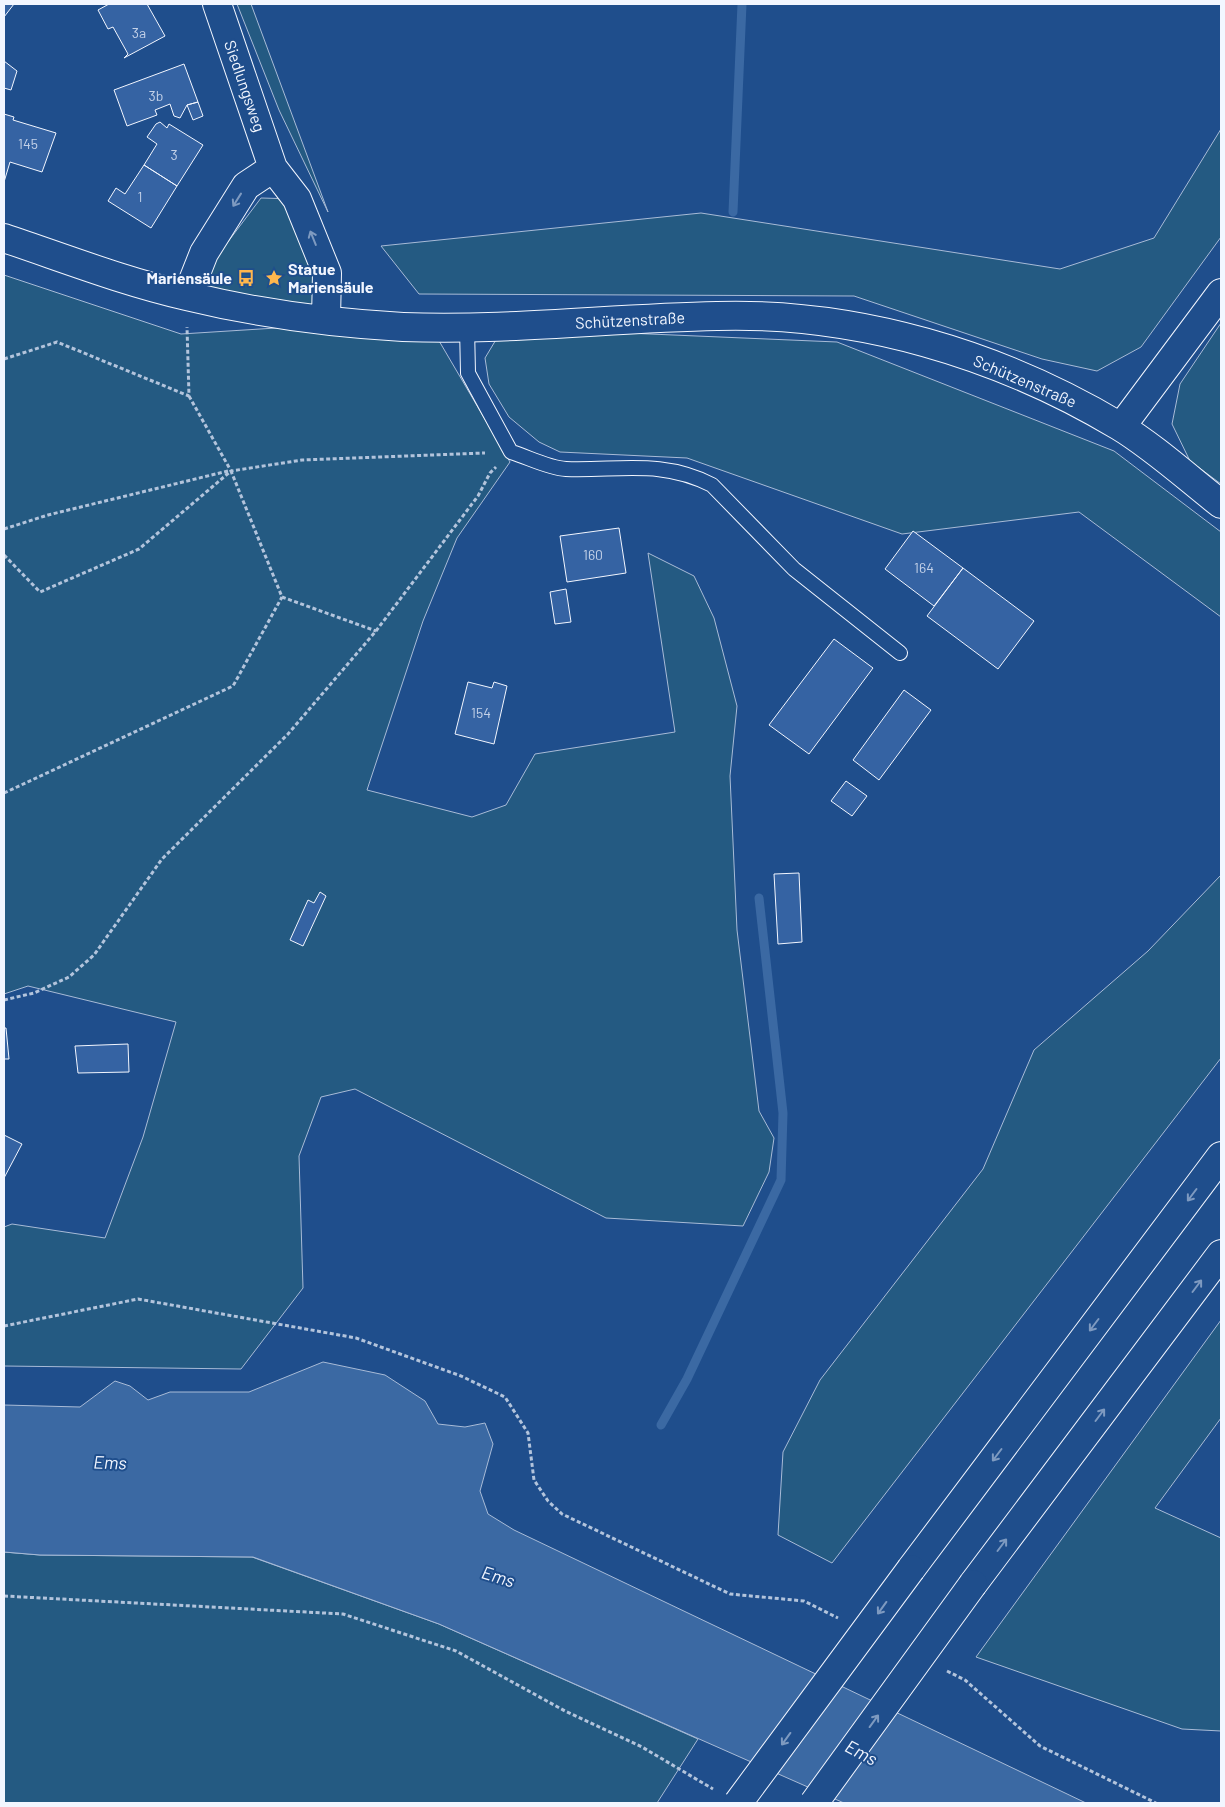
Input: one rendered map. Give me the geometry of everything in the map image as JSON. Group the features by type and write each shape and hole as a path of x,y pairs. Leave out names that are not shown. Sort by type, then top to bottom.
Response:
{"main road":[{"name":"Siedlungsweg","path":"217,4 273,168 296,199 327,273 326,319"},
{"path":"187,309 204,253 246,186 273,168"},
{"name":"Schützenstraße","path":"4,238 187,309 293,316 402,327 467,327 717,316 800,318 845,324 922,342 992,364 1056,392 1122,427 1221,504"},
{"path":"1122,427 1221,293"},
{"path":"727,1796 911,1569 1221,1156"},
{"path":"814,1803 973,1584 1221,1254"}],"lane":[{"path":"467,327 468,373 511,452 563,469 648,467 674,470 695,476 712,485 794,569 900,653"}],"path":[{"path":"187,309 189,396 231,471 282,597 376,631"},
{"path":"4,359 57,342 189,396"},
{"path":"4,528 48,515 231,471 302,460 511,452"},
{"path":"4,1000 34,993 69,978 94,955 162,859 288,734 376,631 478,496 490,473 511,452"},
{"path":"4,555 40,592 139,550 231,471"},
{"path":"4,793 233,686 282,597"},
{"path":"4,1326 138,1299 356,1338 461,1376 505,1397 528,1433 534,1480 548,1501 562,1514 730,1594 804,1601 840,1618"},
{"path":"4,1596 344,1614 456,1651 565,1711 642,1747 727,1796"},
{"path":"938,1667 965,1680 1040,1746 1156,1803"}],"shaded area":[{"path":"237,4 251,4 328,212 279,110"},
{"path":"1221,129 1221,237 1141,347 1097,371 1042,359 854,296 419,294 381,246 701,213 1060,269 1154,238"},
{"path":"261,198 297,199 326,319 187,296"},
{"path":"4,275 181,334 308,326 435,334 510,462 457,538 423,621 367,790 472,817 506,805 535,754 675,732 648,553 694,576 714,618 737,706 730,776 737,930 759,1111 774,1138 769,1172 743,1226 606,1218 355,1089 321,1097 299,1156 303,1288 241,1369 4,1366 4,1227 12,1224 105,1238 143,1137 176,1022 28,986 4,994"},
{"path":"1221,323 1221,484 1190,461 1172,424 1180,384"},
{"path":"603,332 837,342 1114,451 1221,532 1221,617 1079,512 902,534 687,458 560,452 539,442 509,417 489,384 485,358 500,333"},
{"path":"1221,875 1221,1058 832,1563 778,1535 783,1452 820,1380 983,1169 1034,1050 1148,951"},
{"path":"1221,1320 1221,1418 1155,1508 1221,1538 1221,1731 1182,1729 976,1657"},
{"path":"4,1552 40,1555 252,1557 439,1624 698,1739 657,1803 4,1803"}],"water":[{"name":"Ems","path":"323,1362 385,1375 425,1401 438,1424 465,1427 485,1423 493,1444 480,1491 488,1514 514,1530 1086,1803 844,1803 439,1624 253,1557 40,1555 4,1552 4,1405 80,1407 115,1381 130,1386 148,1400 170,1392 249,1392"}],"building":[{"path":"4,4 14,4 4,17"},
{"path":"109,4 147,4 165,36 124,58 128,54 113,27 108,29 98,10"},
{"path":"4,61 17,71 11,90 4,88"},
{"path":"184,64 198,102 187,105 180,118 174,116 170,104 155,110 157,115 127,126 114,90"},
{"path":"198,102 203,116 193,120 187,105"},
{"path":"4,114 14,117 13,120 56,133 42,172 10,162 4,182"},
{"path":"160,122 167,128 169,124 203,145 177,186 144,165 157,144 147,137 156,124"},
{"path":"144,165 177,186 151,228 108,201 116,188 125,194"},
{"path":"619,528 626,573 567,582 560,536"},
{"path":"913,531 963,568 934,606 885,569"},
{"path":"963,568 1034,621 998,669 927,616"},
{"path":"566,589 571,622 555,624 550,592"},
{"path":"834,639 873,668 809,754 769,725"},
{"path":"468,682 492,688 494,682 507,686 494,744 455,734"},
{"path":"904,690 931,710 879,780 853,760"},
{"path":"846,781 867,796 852,816 831,801"},
{"path":"799,873 802,942 778,944 774,874"},
{"path":"320,892 326,896 303,946 290,940 308,900 314,903"},
{"path":"4,1028 6,1028 9,1059 4,1059"},
{"path":"128,1044 129,1072 78,1073 75,1046"},
{"path":"4,1135 22,1144 4,1178"}],"waterway":[{"path":"733,212 742,4"},
{"path":"661,1425 687,1379 781,1180 783,1113 759,898"}],"place":[{"name":"Mariensäule","path":"246,278"},
{"name":"Statue Mariensäule","path":"274,278"}]}
